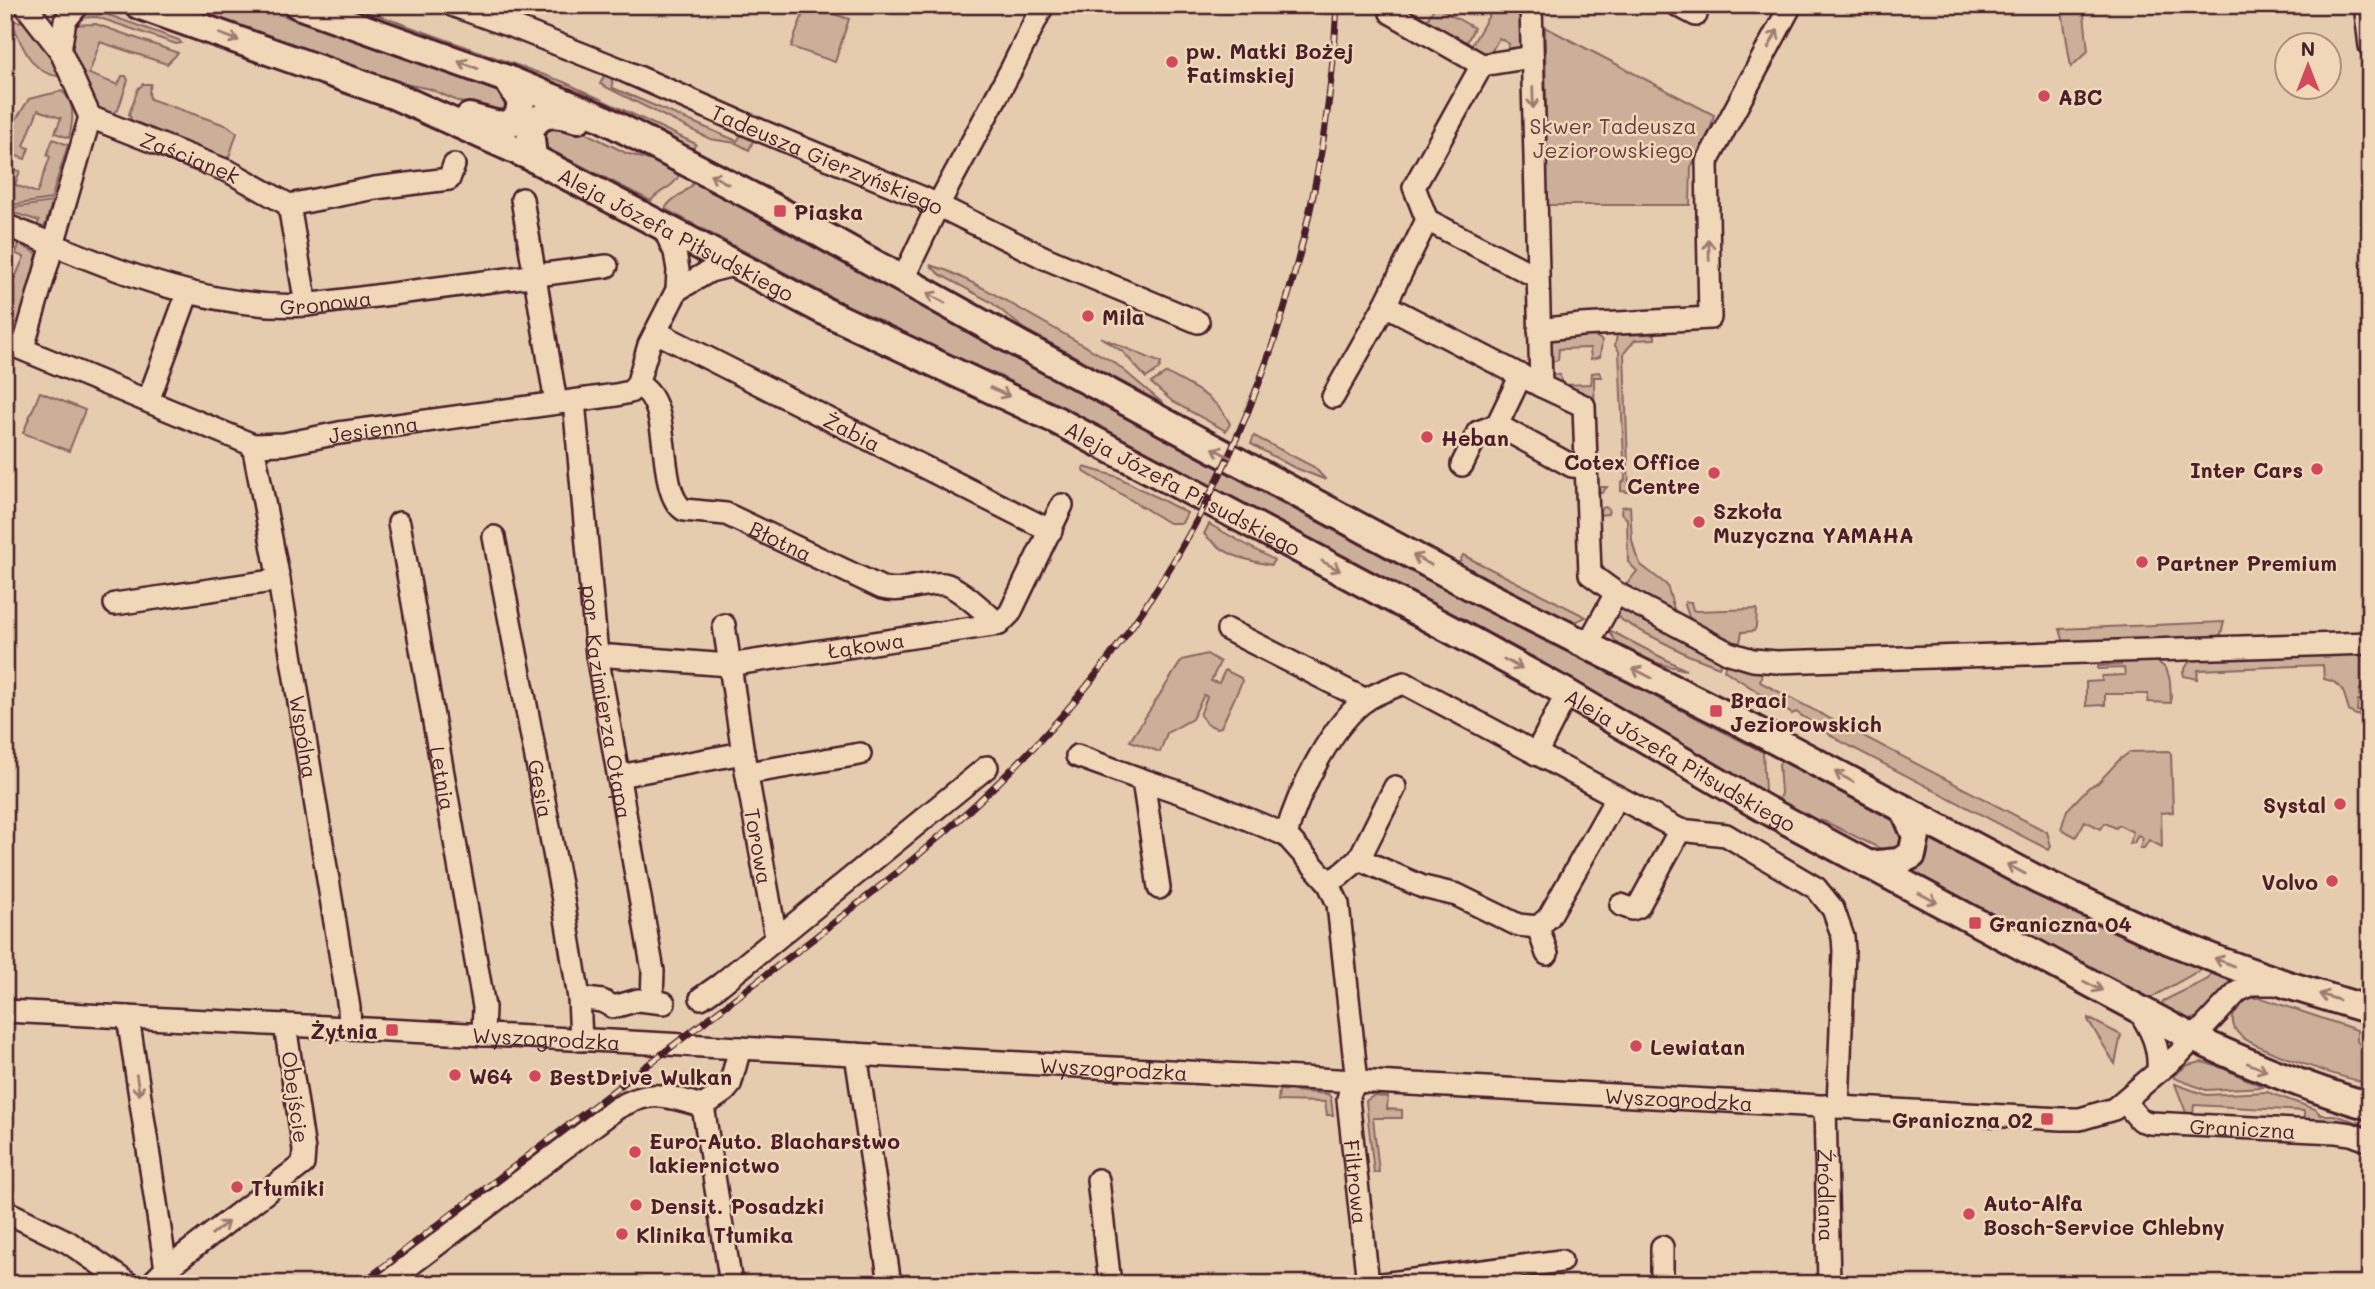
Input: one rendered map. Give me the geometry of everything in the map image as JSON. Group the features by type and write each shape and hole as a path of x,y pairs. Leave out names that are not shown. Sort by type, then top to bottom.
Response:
{"main road":[{"name":"Aleja Józefa Piłsudskiego","path":"137,6 393,95 533,158 822,310 999,391 1567,693 1763,808 2195,1039"},
{"path":"305,6 507,79 600,117 1470,586 1744,724 2040,881 2130,923 2223,962 2288,985"},
{"path":"393,95 495,124 508,125 518,117 521,102 507,79"},
{"path":"533,158 530,130 534,122 548,113 557,113 640,138"},
{"path":"1868,865 1898,862 1912,855 1916,836 1904,809"},
{"name":"Wyszogrodzka","path":"2288,985 2370,1010"},
{"path":"2195,1039 2252,1065 2332,1096 2370,1106"}],"street":[{"path":"25,5 60,50 90,117"},
{"path":"60,50 65,21 78,5"},
{"name":"Tadeusza Gierzyńskiego","path":"452,5 581,52 938,205 1045,258 1198,321"},
{"path":"902,279 938,205 1013,68 1043,5"},
{"path":"1394,5 1391,13 1482,65 1532,57"},
{"path":"1531,5 1541,386"},
{"path":"1539,330 1710,318 1707,162 1791,5"},
{"path":"2365,5 2370,46"},
{"path":"1482,65 1414,187 1427,220 1537,277"},
{"name":"Zaścianek","path":"90,117 230,172 289,205"},
{"name":"Jesienna","path":"90,117 33,320 14,345 253,445 284,444 339,433 565,402 630,391 637,384"},
{"path":"306,305 289,205 375,188 449,179 454,165"},
{"name":"por. Kazimierza Otapa","path":"522,199 534,274 565,402 597,655 659,1002 625,1003 614,1007"},
{"path":"1333,397 1385,305 1427,220"},
{"name":"Gronowa","path":"5,225 140,277 188,292 256,304 306,305 607,266"},
{"path":"637,384 643,359 677,290 675,252 662,225"},
{"path":"677,290 710,271 738,264"},
{"path":"148,401 188,292"},
{"path":"1385,305 1584,406 1590,574 1616,593 1729,653 1753,660 1777,662 2370,643"},
{"name":"Żabia","path":"656,332 1051,531"},
{"path":"1462,465 1478,432 1497,425 1521,375"},
{"name":"Błotna","path":"637,384 652,394 660,420 672,492 678,506 684,510 726,514 882,588 898,590 945,584 958,591 999,624"},
{"path":"1497,425 1572,466 1586,467"},
{"name":"Wspólna","path":"253,445 279,580 349,1008 349,1028"},
{"path":"999,624 1010,613 1062,505"},
{"name":"Letnia","path":"399,523 485,1011 483,1035"},
{"name":"Gęsia","path":"494,537 563,900 579,998 581,1040"},
{"path":"116,604 279,580"},
{"path":"1587,646 1616,593"},
{"name":"Łąkowa","path":"597,655 729,665 999,624"},
{"name":"Torowa","path":"724,625 776,938"},
{"path":"1228,630 1366,701"},
{"path":"1286,835 1307,779 1346,721 1366,701 1404,682 1680,830 1638,907 1632,909 1621,905"},
{"path":"1536,754 1567,693"},
{"path":"619,776 860,754"},
{"path":"1077,756 1191,796 1286,835 1328,882 1359,859 1395,787"},
{"path":"701,998 987,767"},
{"path":"1143,780 1159,888"},
{"path":"1359,859 1423,887 1457,895 1518,925 1538,927 1549,917 1617,797"},
{"name":"Źródlana","path":"1680,830 1726,835 1816,888 1833,909 1843,937 1831,1107 1829,1284"},
{"name":"Filtrowa","path":"1328,882 1336,897 1339,912 1357,1082 1348,1099 1368,1284"},
{"path":"1538,927 1547,954"},
{"name":"Wyszogrodzka","path":"5,1011 2080,1119 2099,1115 2124,1101 2195,1039 2238,991 2246,986 2262,983 2288,985"},
{"path":"579,998 602,1001 614,1007 611,1041"},
{"path":"2137,1008 2153,1035 2158,1053 2158,1072"},
{"name":"Obejście","path":"128,1017 158,1277"},
{"name":"Obejście","path":"158,1277 303,1164 304,1150 285,1025"},
{"path":"385,1284 617,1108 634,1099 653,1094 703,1106 730,1085 740,1048"},
{"path":"856,1055 890,1284"},
{"path":"2332,1096 2370,1091"},
{"name":"Graniczna","path":"2124,1101 2140,1120 2150,1123 2336,1132 2370,1141"},
{"path":"703,1106 731,1284"},
{"path":"1098,1180 1110,1284"},
{"path":"5,1211 68,1242 129,1284"},
{"path":"1662,1247 1662,1284"},
{"path":"1382,1284 1561,1261"}],"green space":[{"path":"215,5 254,5 504,94 513,104 497,118 430,89 400,83 212,16"},
{"path":"339,5 350,5 564,82 696,144 693,149 591,96"},
{"path":"806,5 849,19 835,62 791,47"},
{"path":"1495,5 1525,5 1525,41 1521,51 1511,54 1507,50 1509,44 1499,38 1488,58 1470,48"},
{"path":"2061,5 2083,5 2088,51 2071,67"},
{"path":"1435,6 1474,28 1465,46 1425,24"},
{"path":"85,11 100,12 181,43 176,44 97,17 75,18"},
{"path":"12,21 32,22 41,33 60,72 58,76 41,70 34,64 23,48"},
{"path":"96,24 178,53 167,64 100,42 89,74 118,85 122,76 126,76 128,80 118,110 111,114 92,106 67,43 70,25"},
{"name":"Skwer Tadeusza Jeziorowskiego","path":"1545,27 1714,115 1710,130 1691,167 1690,205 1547,205"},
{"path":"605,74 611,75 613,88 737,141 743,132 755,136 749,150 736,143 710,139 600,84"},
{"path":"143,84 151,84 150,99 228,126 237,133 229,157 221,160 133,124 129,114 138,89"},
{"path":"62,91 71,107 69,138 55,133 61,118 38,110 24,146 29,148 25,159 5,152 5,137 29,99"},
{"path":"543,123 578,129 679,175 674,183 651,201 542,146"},
{"path":"53,139 68,145 51,199 5,206 5,168 20,171 15,185 37,193 50,157 47,155"},
{"path":"694,182 1271,497 1763,752 1765,790 1762,792 1534,657 1000,376 891,329 665,209"},
{"path":"52,202 45,226 41,228 37,227 39,221 8,211 5,213 5,209"},
{"path":"19,244 37,254 23,312 16,329 5,327 5,275 15,278 24,257 16,254"},
{"path":"930,265 985,289 1115,363 1165,405 1024,329 991,302 939,274"},
{"path":"1592,333 1602,341 1600,357 1591,359 1590,348 1559,349 1558,360 1552,362 1553,374 1560,375 1562,385 1591,384 1592,373 1599,372 1602,377 1594,377 1596,487 1607,487 1602,493 1597,492 1594,486 1589,405 1551,377 1546,358 1553,337 1560,334"},
{"path":"1655,334 1655,339 1635,340 1624,353 1629,492 1621,491 1621,484 1625,480 1619,351 1615,346 1617,335"},
{"path":"1100,337 1161,363 1159,369 1146,378 1123,352"},
{"path":"1167,373 1211,400 1230,424 1226,431 1173,402 1151,383"},
{"path":"40,392 85,410 69,451 23,433"},
{"path":"1254,436 1314,467 1326,480 1293,467 1251,444"},
{"path":"1084,467 1118,477 1187,513 1182,523 1169,523 1083,471"},
{"path":"1630,506 1632,540 1636,555 1641,565 1667,585 1676,616 1608,577 1600,564 1597,556 1596,548 1596,516 1598,510 1605,507 1609,509 1608,514 1599,515 1599,560 1606,572 1626,585 1637,571 1628,562 1627,519 1621,513 1622,507"},
{"path":"1209,524 1274,560 1271,565 1227,552 1204,534"},
{"path":"1463,555 1586,617 1577,621 1567,620 1459,563"},
{"path":"1686,602 1691,602 1693,610 1696,611 1757,609 1756,627 1754,631 1742,632 1740,642 1737,643 1689,617 1685,605"},
{"path":"1621,608 1722,659 1719,667 1688,655 1623,621 1614,612"},
{"path":"2224,622 2221,634 2212,639 2064,643 2060,629"},
{"path":"1609,630 1686,670 1631,653 1614,639"},
{"path":"2370,653 2370,690 2360,689 2359,695 2368,696 2370,700 2358,700 2357,711 2369,713 2366,716 2349,711 2339,686 2324,679 2323,665 2198,670 2197,679 2184,676 2183,672 2189,662 2197,659"},
{"path":"1207,654 1220,662 1211,681 1219,683 1225,670 1241,678 1242,682 1221,727 1207,724 1200,715 1207,697 1204,695 1192,719 1167,733 1160,752 1130,741 1182,660"},
{"path":"2155,661 2168,673 2171,703 2148,702 2148,694 2105,694 2105,705 2086,706 2086,682 2102,681 2102,676 2125,675 2124,668 2098,669 2098,666"},
{"path":"1726,664 1762,673 1760,682 2047,832 2051,846 2049,850 1838,740 1796,712 1792,714 1724,670"},
{"path":"2169,751 2173,812 2161,813 2162,847 2149,840 2144,848 2140,848 2143,838 2138,835 2134,843 2129,844 2133,832 2119,825 2116,828 2105,823 2101,829 2085,821 2076,837 2061,829 2067,810 2130,752"},
{"path":"1782,761 1896,822 1905,832 1900,849 1885,851 1826,822 1799,814 1778,802 1781,793 1779,764"},
{"path":"1926,838 2106,929 2200,970 2150,998 1904,870"},
{"path":"2211,972 2236,981 2202,1014 2189,1020 2162,1005 2163,1001 2208,979"},
{"path":"2251,998 2261,998 2357,1030 2357,1041 2370,1058 2370,1083 2303,1064 2264,1049 2241,1036 2234,1027 2233,1017 2239,1005"},
{"path":"2088,1020 2121,1035 2115,1064"},
{"path":"2202,1062 2264,1087 2206,1090 2174,1078 2173,1076 2188,1065"},
{"path":"2175,1084 2206,1095 2267,1092 2315,1109 2321,1115 2334,1115 2370,1126 2370,1130 2350,1123 2304,1122 2304,1111 2194,1105 2193,1115 2187,1115"},
{"path":"1279,1090 1328,1094 1333,1115 1327,1115 1325,1102 1278,1101"},
{"path":"1373,1096 1388,1097 1387,1109 1402,1110 1402,1118 1373,1118 1379,1172 1374,1173 1366,1101"}],"railway":[{"path":"361,1284 834,923 916,857 1032,749 1067,710 1126,634 1178,553 1223,468 1260,380 1290,289 1313,195 1329,101 1337,5"}],"place":[{"name":"pw. Matki Bożej Fatimskiej","path":"1172,62"},
{"name":"ABC","path":"2044,96"},
{"name":"Piaska","path":"780,211"},
{"name":"Mila","path":"1088,316"},
{"name":"Heban","path":"1427,437"},
{"name":"Inter Cars","path":"2317,469"},
{"name":"Cotex Office Centre","path":"1714,473"},
{"name":"Szkoła Muzyczna YAMAHA","path":"1699,522"},
{"name":"Partner Premium","path":"2142,562"},
{"name":"Braci Jeziorowskich","path":"1716,711"},
{"name":"Systal","path":"2340,804"},
{"name":"Volvo","path":"2332,881"},
{"name":"Graniczna 04","path":"1975,923"},
{"name":"Żytnia","path":"392,1030"},
{"name":"Lewiatan","path":"1636,1046"},
{"name":"W64","path":"455,1075"},
{"name":"BestDrive Wulkan","path":"535,1076"},
{"name":"Graniczna 02","path":"2047,1119"},
{"name":"Euro-Auto. Blacharstwo lakiernictwo","path":"635,1152"},
{"name":"Tłumiki","path":"237,1187"},
{"name":"Densit. Posadzki","path":"636,1205"},
{"name":"Auto-Alfa Bosch-Service Chlebny","path":"1969,1214"},
{"name":"Klinika Tłumika","path":"622,1234"}]}
